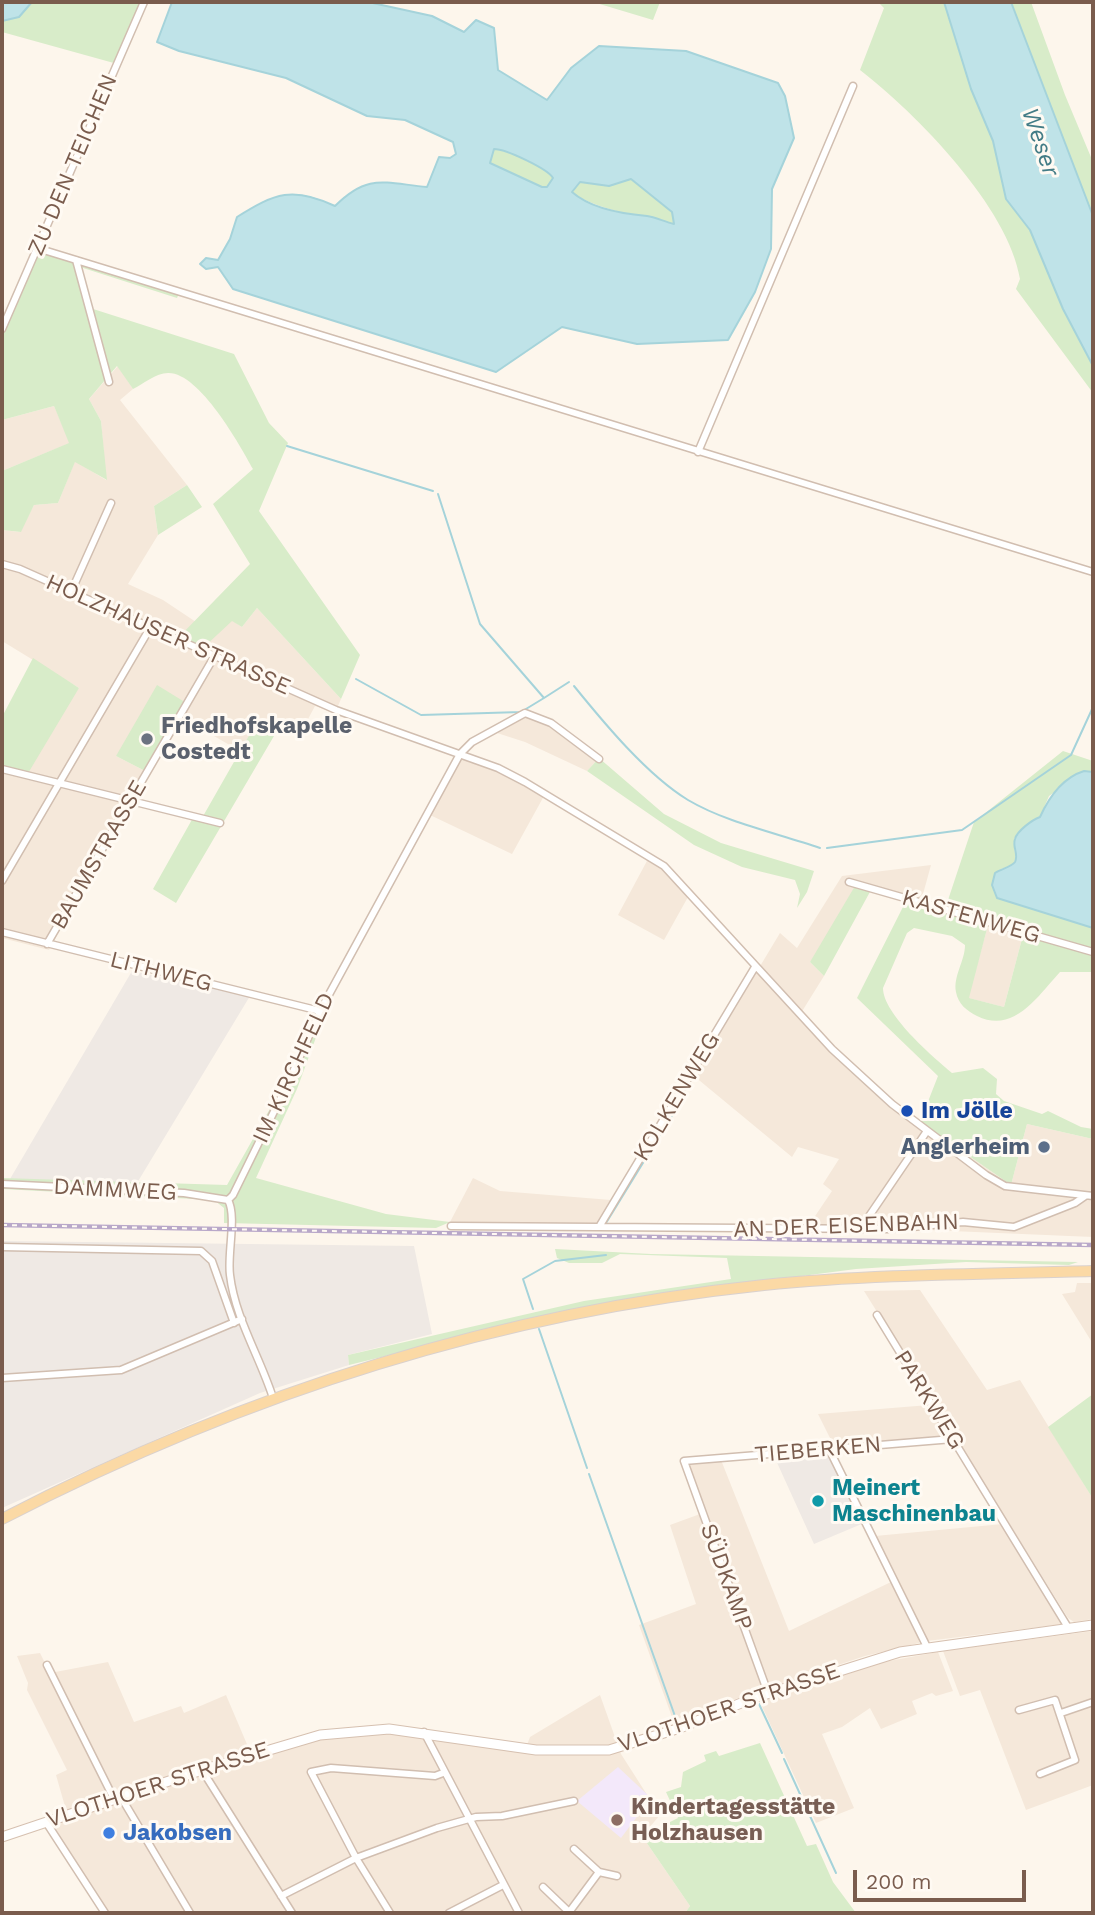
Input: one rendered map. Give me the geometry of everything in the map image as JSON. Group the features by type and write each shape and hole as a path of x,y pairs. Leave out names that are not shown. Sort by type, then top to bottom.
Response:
{"main road":[{"path":"2,1519 197,1426 273,1398 459,1338 671,1297 842,1278 1093,1272"}],"street":[{"name":"ZU DEN TEICHEN","path":"2,329 144,2"},
{"path":"698,452 853,86"},
{"path":"37,248 1093,572"},
{"path":"76,260 109,382"},
{"path":"71,592 111,503"},
{"name":"HOLZHAUSER STRASSE","path":"2,564 20,569 344,713 460,754 525,782 664,866 832,1049 892,1104 927,1131 1005,1186 1089,1196"},
{"path":"2,881 150,628"},
{"name":"BAUMSTRASSE","path":"47,944 214,657"},
{"path":"460,754 472,742 525,713 551,723 599,760"},
{"name":"IM KIRCHFELD","path":"228,1200 268,1126 320,1011 460,754"},
{"path":"2,769 220,822"},
{"name":"KASTENWEG","path":"849,882 1093,951"},
{"name":"LITHWEG","path":"2,932 320,1011"},
{"name":"KOLKENWEG","path":"599,1227 755,967"},
{"path":"861,1228 927,1131"},
{"name":"DAMMWEG","path":"2,1184 184,1193 228,1200"},
{"name":"AN DER EISENBAHN","path":"599,1227 909,1228 963,1222 1014,1227 1089,1196"},
{"path":"228,1200 232,1214 230,1275 242,1319 273,1398"},
{"path":"451,1226 599,1227"},
{"path":"2,1247 201,1251 212,1261 234,1323"},
{"name":"PARKWEG","path":"877,1315 1069,1629"},
{"path":"2,1378 121,1370 242,1319"},
{"name":"TIEBERKEN","path":"684,1461 953,1439"},
{"path":"829,1449 927,1647"},
{"name":"SÜDKAMP","path":"684,1461 768,1693"},
{"name":"VLOTHOER STRASSE","path":"2,1837 286,1743 341,1731 389,1729 536,1750 608,1750 680,1728 768,1693 864,1662 927,1647 1093,1625"},
{"path":"47,1665 118,1798 190,1913"},
{"path":"1019,1710 1055,1700 1061,1713 1075,1760 1040,1774"},
{"path":"1061,1713 1093,1702"},
{"path":"424,1732 467,1819 519,1913"},
{"path":"390,1913 355,1858 312,1772 331,1768 435,1776 443,1773"},
{"path":"202,1770 292,1913"},
{"path":"281,1896 355,1858 467,1819 502,1816 574,1801"},
{"path":"46,1822 105,1913"},
{"path":"574,1849 599,1872 617,1875"},
{"path":"542,1887 569,1912 599,1872"},
{"path":"449,1913 503,1885"}],"shaded area":[{"path":"118,366 133,389 120,400 187,485 154,506 158,535 128,584 163,600 196,622 180,637 232,620 242,627 257,608 341,699 335,713 315,706 299,736 279,728 274,736 255,726 240,751 181,717 116,756 147,772 49,950 2,938 2,768 79,688 2,641 2,530 20,532 34,505 58,503 75,461 106,480 101,421 89,399"},
{"path":"54,406 70,443 2,471 2,420"},
{"path":"528,713 539,715 599,758 587,771 525,742 497,733"},
{"path":"461,759 496,771 544,796 512,854 430,815"},
{"path":"648,859 662,868 688,897 664,940 618,915"},
{"path":"931,865 920,905 871,890 810,962 824,976 801,1013 854,1067 920,1122 1011,1185 1027,1124 1093,1139 1093,1237 809,1225 832,1191 823,1184 839,1159 798,1147 792,1157 694,1076 780,933 797,948 842,876"},
{"path":"988,925 1023,935 1004,1007 968,998"},
{"path":"132,971 250,996 137,1183 10,1179"},
{"path":"473,1178 500,1191 611,1200 596,1225 450,1222"},
{"path":"2,1241 414,1246 432,1334 348,1355 349,1365 260,1393 2,1508"},
{"path":"1077,1283 1093,1283 1093,1344 1062,1294 1075,1292"},
{"path":"920,1290 987,1390 1020,1380 1093,1499 1093,1619 1074,1622 1068,1618 864,1291"},
{"path":"929,1405 948,1436 834,1446 818,1414"},
{"path":"827,1452 864,1523 814,1544 774,1456"},
{"path":"721,1460 789,1631 893,1581 920,1638 919,1643 865,1656 673,1720 639,1625 696,1604 670,1525 700,1514 682,1465"},
{"path":"1003,1524 1065,1624 927,1641 875,1536"},
{"path":"1093,1631 1093,1785 1026,1810 980,1690 960,1696 943,1651"},
{"path":"938,1652 953,1691 936,1696 932,1693 912,1701 917,1714 881,1729 870,1708 842,1727 822,1734 854,1808 816,1823 760,1702 867,1665"},
{"path":"40,1653 50,1673 108,1662 134,1722 181,1706 184,1713 226,1695 252,1756 318,1738 380,1732 438,1738 524,1753 530,1737 600,1695 621,1754 660,1815 642,1836 690,1906 685,1913 102,1913 50,1834 68,1817 56,1775 67,1770 27,1690 28,1683 17,1656"},
{"name":"Kindertagesstätte Holzhausen","path":"618,1767 651,1798 621,1838 577,1801"}],"green space":[{"path":"2,2 147,2 121,65 2,32"},
{"path":"593,2 660,2 653,20"},
{"path":"878,2 944,2 971,89 993,141 1006,199 1030,230 1063,309 1093,366 1093,393 1016,289 1020,279 1012,251 998,222 979,193 932,136 883,88 860,70 884,8"},
{"path":"1011,2 1031,2 1093,162 1093,216"},
{"path":"494,149 526,160 553,177 547,187 542,187 490,163"},
{"path":"631,179 672,212 674,224 606,208 572,192 580,182 609,186"},
{"path":"38,245 181,289 177,298 80,267 90,308 234,354 269,423 288,443 259,511 360,655 341,699 257,608 242,627 232,621 203,648 179,637 250,564 213,504 253,469 217,412 193,384 180,376 163,373 133,389 117,366 89,399 101,421 107,480 75,462 58,503 34,505 21,532 2,530 2,471 69,443 54,406 2,420 2,325"},
{"path":"187,485 202,507 158,535 154,506"},
{"path":"33,658 79,688 27,775 2,768 2,717"},
{"path":"157,685 188,704 147,772 116,756"},
{"path":"255,725 274,736 176,903 153,889 194,816 202,818"},
{"path":"1063,751 1093,761 1093,772 1084,771 1049,796 1040,817 1017,834 1014,841 1014,862 1013,865 1001,869 997,898 1093,928 1093,972 1060,972 1024,1010 1013,1017 990,1020 970,1012 957,996 956,980 965,945 952,936 914,928 907,933 883,988 891,1010 900,1022 952,1073 983,1068 997,1079 996,1094 1004,1101 1042,1114 1048,1111 1081,1127 1093,1129 1093,1139 1027,1124 1011,1185 920,1122 938,1076 857,998 906,901 944,912 974,822","holes":["988,925 1023,935 1004,1007 969,998"]},
{"path":"599,758 664,814 721,843 814,871 807,892 797,908 800,894 795,880 742,867 694,845 587,771"},
{"path":"855,886 871,890 824,976 810,962"},
{"path":"305,1009 325,1013 297,1089 256,1178 386,1214 450,1222 436,1228 224,1223 224,1208 214,1200 2,1189 2,1178 227,1185 285,1082 311,1021 311,1015"},
{"path":"555,1249 651,1254 1078,1262 1069,1265 966,1262 856,1269 732,1285 585,1307 349,1365 348,1355 584,1301 731,1279 727,1258 620,1254 602,1263 569,1263 557,1258"},
{"path":"1093,1394 1093,1499 1048,1427"},
{"path":"760,1743 807,1846 816,1844 833,1882 856,1913 685,1913 690,1906 642,1836 678,1818 666,1792 681,1787 683,1772 706,1761 704,1755 716,1751 719,1756"}],"water":[{"path":"2,2 32,2 19,17 2,21"},
{"path":"172,2 368,2 432,16 464,32 476,20 494,28 498,70 547,100 571,68 599,46 686,51 778,83 785,96 794,138 772,189 771,249 755,292 728,340 637,344 562,327 496,372 233,289 218,267 206,269 200,264 206,258 218,260 230,239 237,217 262,202 284,195 307,196 335,206 367,184 427,187 439,157 450,158 456,154 453,142 405,120 367,116 286,78 179,51 157,42","holes":["494,149 526,160 553,178 547,187 542,187 490,163","631,179 672,212 674,224 598,206 572,192 580,182 609,186"]},
{"name":"Weser","path":"944,2 1011,2 1093,216 1093,366 1063,309 1030,230 1006,199 993,141 971,89"},
{"path":"1084,771 1093,772 1093,928 997,898 992,885 995,873 1015,862 1016,836 1029,823 1040,817 1063,783"}],"waterway":[{"path":"287,446 433,491"},
{"path":"438,494 480,624 544,698 569,682"},
{"path":"356,679 421,715 521,712 544,698"},
{"path":"574,686 642,763 688,800 736,821 820,848"},
{"path":"827,848 962,830 1071,755 1093,707"},
{"path":"606,1223 678,1106"},
{"path":"533,1309 523,1279 555,1261 606,1255"},
{"path":"539,1329 587,1468"},
{"path":"589,1474 676,1719"},
{"path":"759,1704 782,1753"},
{"path":"784,1759 836,1873"}],"railway":[{"path":"2,1225 1093,1245"}],"place":[{"name":"Friedhofskapelle Costedt","path":"147,739"},
{"name":"Im Jölle","path":"907,1111"},
{"name":"Anglerheim","path":"1044,1147"},
{"name":"Meinert Maschinenbau","path":"818,1501"},
{"name":"Kindertagesstätte Holzhausen","path":"617,1820"},
{"name":"Jakobsen","path":"109,1833"}]}
